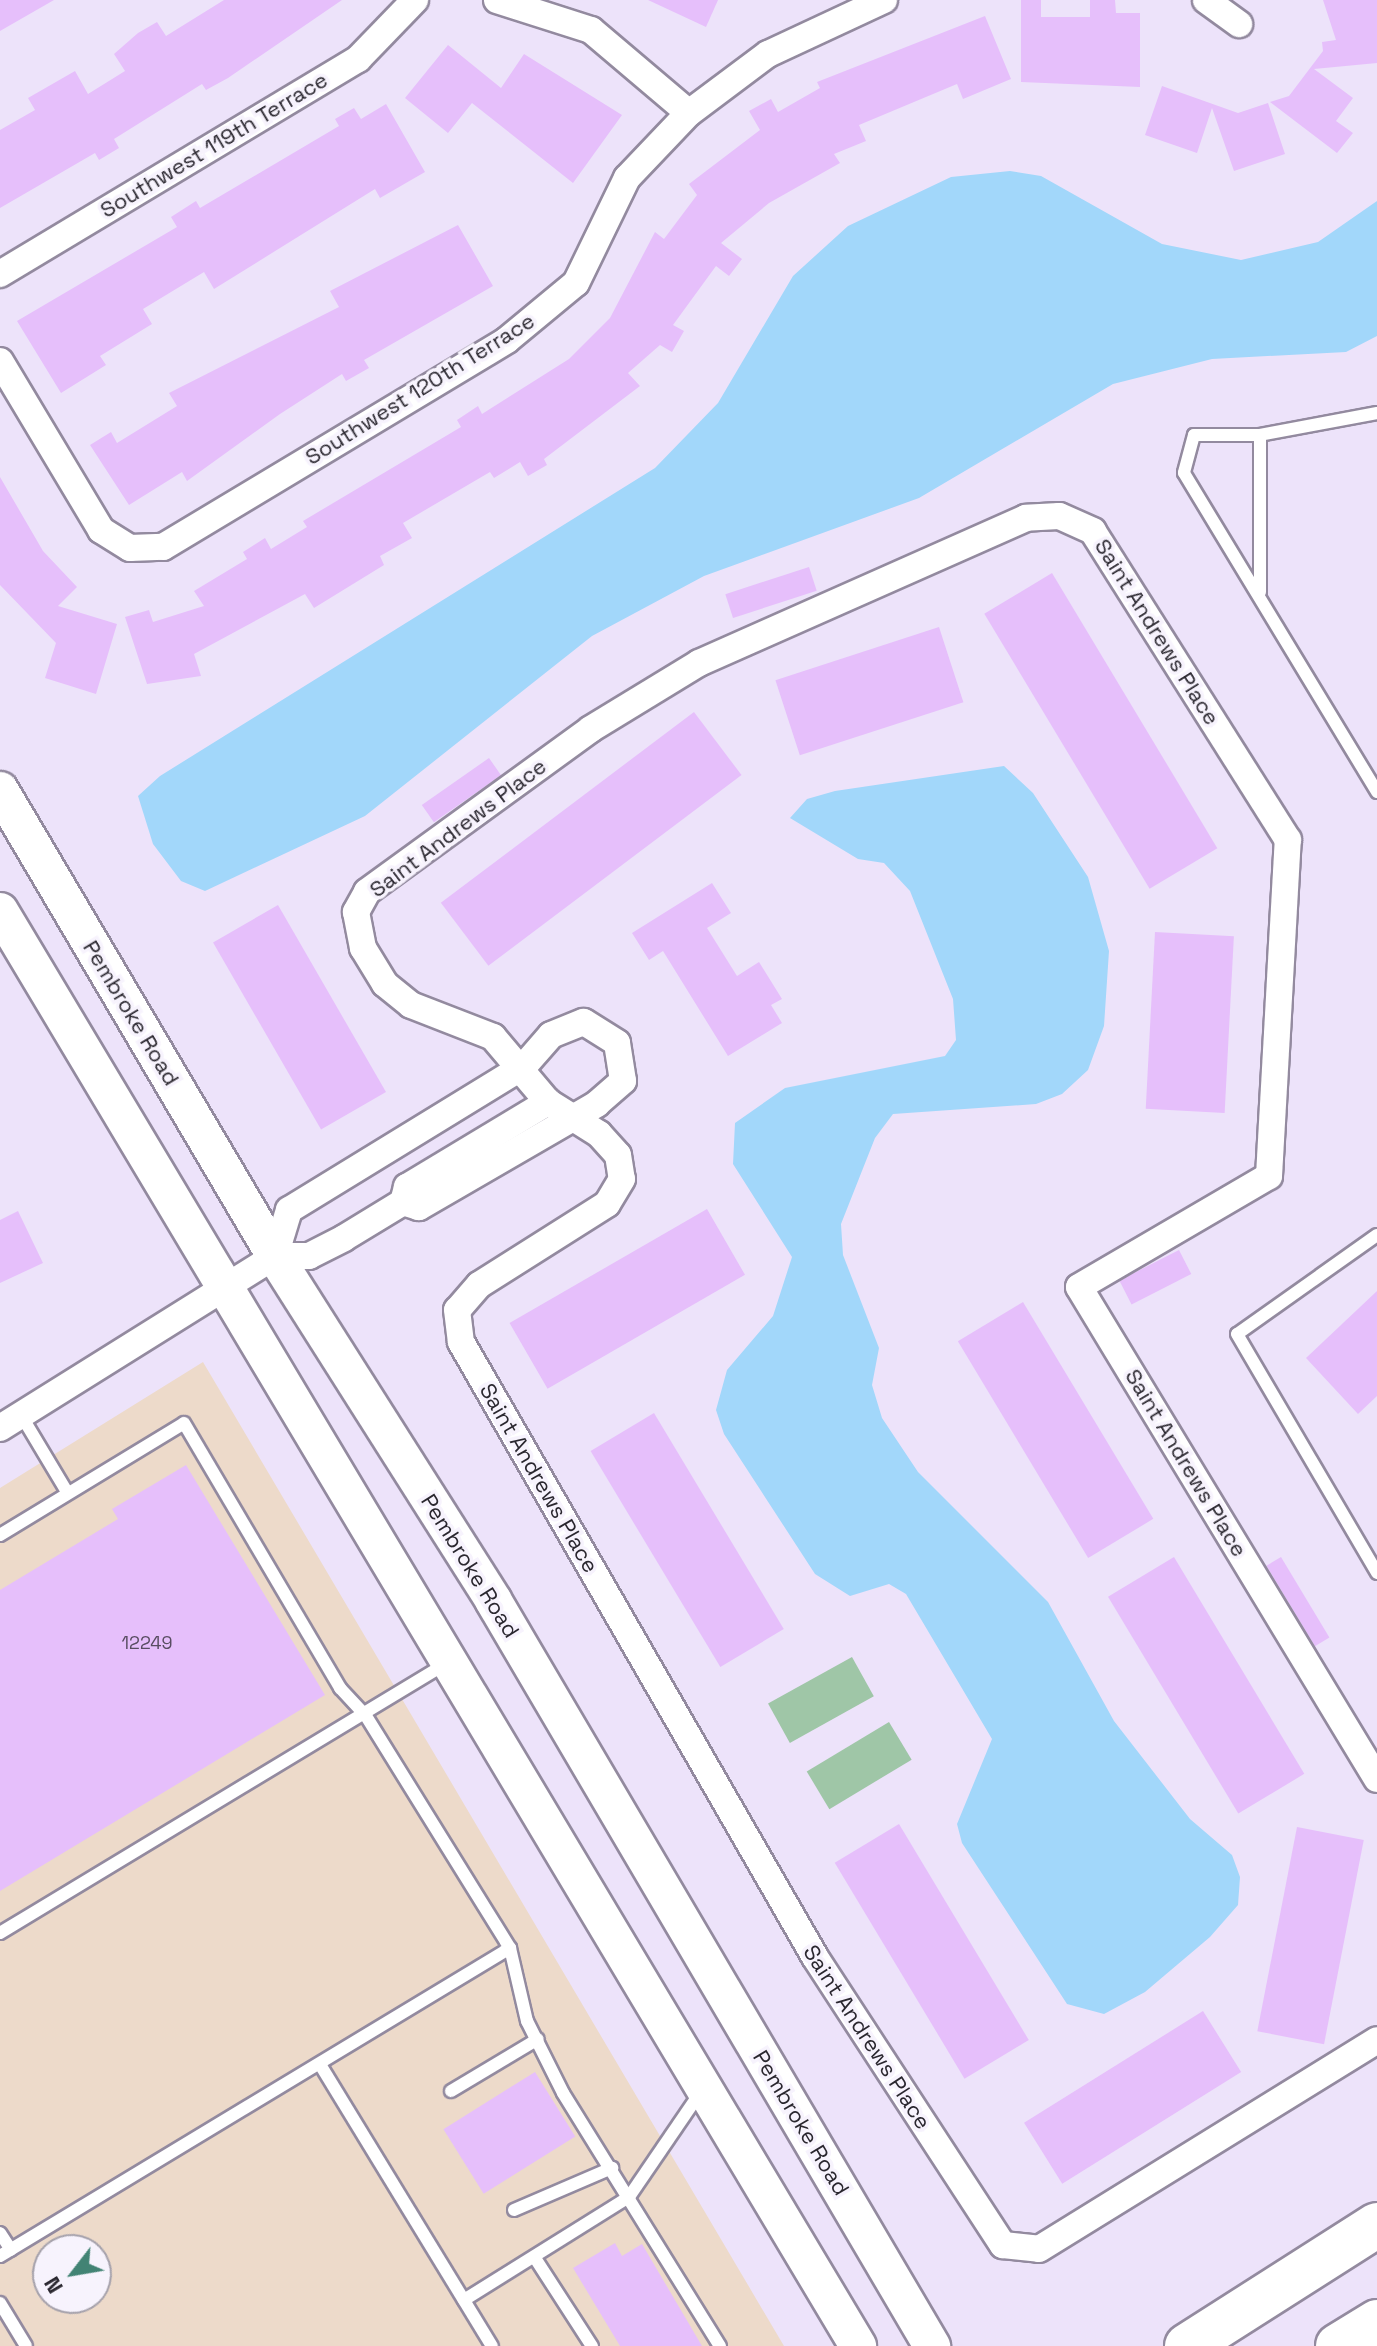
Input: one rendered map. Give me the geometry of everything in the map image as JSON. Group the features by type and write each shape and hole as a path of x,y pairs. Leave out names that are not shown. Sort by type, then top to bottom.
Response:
{"highway":[{"path":"1203,2336 1377,2225"}],"main road":[{"name":"Pembroke Road","path":"0,790 275,1256 493,1600 932,2346"},
{"path":"0,911 858,2346"}],"street":[{"name":"Southwest 119th Terrace","path":"0,274 358,59 415,0"},
{"path":"497,0 591,30 689,113"},
{"name":"Southwest 120th Terrace","path":"0,361 101,530 130,548 163,547 507,340 576,283 627,178 689,113 768,54 884,0"},
{"path":"1206,0 1239,24"},
{"name":"Saint Andrews Place","path":"1377,1779 1079,1287 1269,1176 1288,840 1093,531 1059,516 1026,518 699,663 591,729 367,892 356,912 363,948 385,984 411,1005 493,1037 524,1066 559,1108 618,1155 622,1179 607,1204 479,1285 457,1310 461,1342 815,1957 1003,2245 1039,2249 1377,2040"},
{"path":"10,1422 275,1256 309,1256 403,1202 407,1187 559,1108 597,1104 623,1081 617,1043 584,1022 551,1035 524,1066 302,1200 281,1223 275,1256"}],"lane":[{"path":"1377,413 1260,435 1194,435 1184,473 1260,592 1377,792"},
{"path":"1260,435 1260,592"},
{"path":"1377,1235 1237,1334 1377,1573"},
{"path":"10,1422 67,1492"},
{"path":"0,1535 184,1423 340,1688 366,1716 510,1948 538,2039 563,2093 720,2346"},
{"path":"0,1933 366,1716 450,1661"},
{"path":"0,2233 5,2253 321,2066 510,1948"},
{"path":"451,2091 538,2039"},
{"path":"321,2066 492,2346"},
{"path":"464,2300 629,2197 704,2088"},
{"path":"514,2210 581,2188 612,2168"},
{"path":"535,2258 592,2346"},
{"path":"0,2303 26,2346"}],"shaded area":[{"path":"203,1362 784,2346 0,2346 0,1488"}],"green space":[{"path":"852,1657 874,1696 790,1743 768,1704"},
{"path":"889,1722 912,1760 829,1809 807,1771"}],"water":[{"path":"1010,171 1041,176 1162,244 1241,260 1318,242 1377,201 1377,336 1346,352 1212,359 1113,384 919,498 704,576 592,636 365,816 205,891 181,881 153,844 138,796 160,776 655,468 718,403 793,276 848,226 951,177"},
{"path":"1004,766 1033,793 1088,877 1109,951 1104,1026 1088,1070 1062,1094 1036,1104 893,1114 875,1138 841,1224 843,1255 879,1348 872,1385 882,1418 918,1472 1048,1602 1114,1721 1190,1819 1232,1855 1240,1877 1238,1905 1210,1937 1145,1992 1104,2014 1067,2004 962,1843 957,1824 992,1739 906,1594 889,1584 850,1596 815,1574 724,1434 716,1410 727,1370 773,1316 792,1257 733,1164 735,1123 785,1088 945,1056 956,1040 953,999 910,891 884,863 858,859 790,818 807,799 835,791"}],"building":[{"path":"0,0 54,0 0,31"},
{"path":"224,0 342,0 228,78 206,90 202,84 114,139 119,148 99,160 95,153 0,208 0,130 35,110 28,98 75,71 88,94 125,71 114,54 138,33 157,22 166,36"},
{"path":"648,0 718,0 706,27"},
{"path":"1021,0 1041,0 1041,17 1090,17 1090,0 1115,0 1116,13 1140,13 1140,87 1021,82"},
{"path":"1323,0 1377,0 1377,63 1314,69 1353,98 1336,121 1353,133 1337,153 1270,102 1289,96 1323,51 1322,42 1336,40"},
{"path":"985,16 1011,79 963,99 957,84 859,125 866,141 834,154 840,163 769,203 721,243 742,259 729,276 716,266 673,325 684,331 672,352 660,345 628,373 640,386 544,459 547,465 528,476 520,462 494,478 490,472 403,523 412,538 380,556 384,565 314,608 305,594 194,654 201,676 147,684 125,617 149,610 153,622 204,606 194,591 247,559 243,552 265,538 271,549 307,527 303,521 461,427 457,420 478,406 482,414 569,359 610,318 655,232 664,239 697,195 689,184 760,130 749,111 771,99 778,112 820,88 817,82"},
{"path":"448,45 501,88 524,54 622,115 573,183 472,103 448,133 405,98"},
{"path":"1162,86 1238,113 1268,103 1285,154 1234,171 1212,108 1197,153 1145,135"},
{"path":"386,104 425,172 380,198 375,189 214,289 204,272 143,309 152,324 100,356 106,365 61,393 17,321 177,227 171,217 196,201 200,208 339,126 335,119 354,108 361,119"},
{"path":"458,225 493,286 364,360 369,368 346,381 342,374 187,481 182,472 129,505 90,445 111,432 117,443 177,406 169,393 339,307 330,291"},
{"path":"0,477 43,551 77,587 58,606 117,624 96,694 45,678 56,643 0,585"},
{"path":"809,567 817,591 733,618 725,594"},
{"path":"1052,573 1217,848 1150,889 984,614"},
{"path":"939,627 963,702 800,755 775,680"},
{"path":"694,712 742,775 488,966 441,903"},
{"path":"489,758 501,775 434,822 422,805"},
{"path":"712,883 731,913 707,928 737,976 759,962 782,999 771,1005 782,1023 728,1056 663,951 649,960 632,933"},
{"path":"278,905 386,1092 321,1130 213,942"},
{"path":"1155,932 1234,936 1225,1113 1146,1109"},
{"path":"707,1209 745,1275 548,1389 510,1323"},
{"path":"18,1211 43,1263 0,1283 0,1220"},
{"path":"1179,1250 1191,1274 1132,1304 1119,1280"},
{"path":"1377,1291 1377,1396 1358,1414 1306,1358"},
{"path":"1023,1302 1153,1519 1088,1558 958,1341"},
{"path":"654,1413 784,1629 720,1667 591,1451"},
{"path":"186,1465 325,1695 0,1891 0,1590 118,1519 112,1509"},
{"path":"1174,1557 1304,1774 1238,1814 1108,1597"},
{"path":"1281,1557 1329,1638 1315,1646 1266,1566"},
{"path":"899,1824 1029,2040 965,2079 835,1863"},
{"path":"1297,1827 1364,1840 1324,2044 1257,2031"},
{"path":"1203,2011 1241,2072 1062,2184 1024,2123"},
{"path":"535,2072 575,2136 484,2194 443,2129"},
{"path":"615,2243 622,2256 642,2244 702,2346 620,2346 573,2268"}]}
